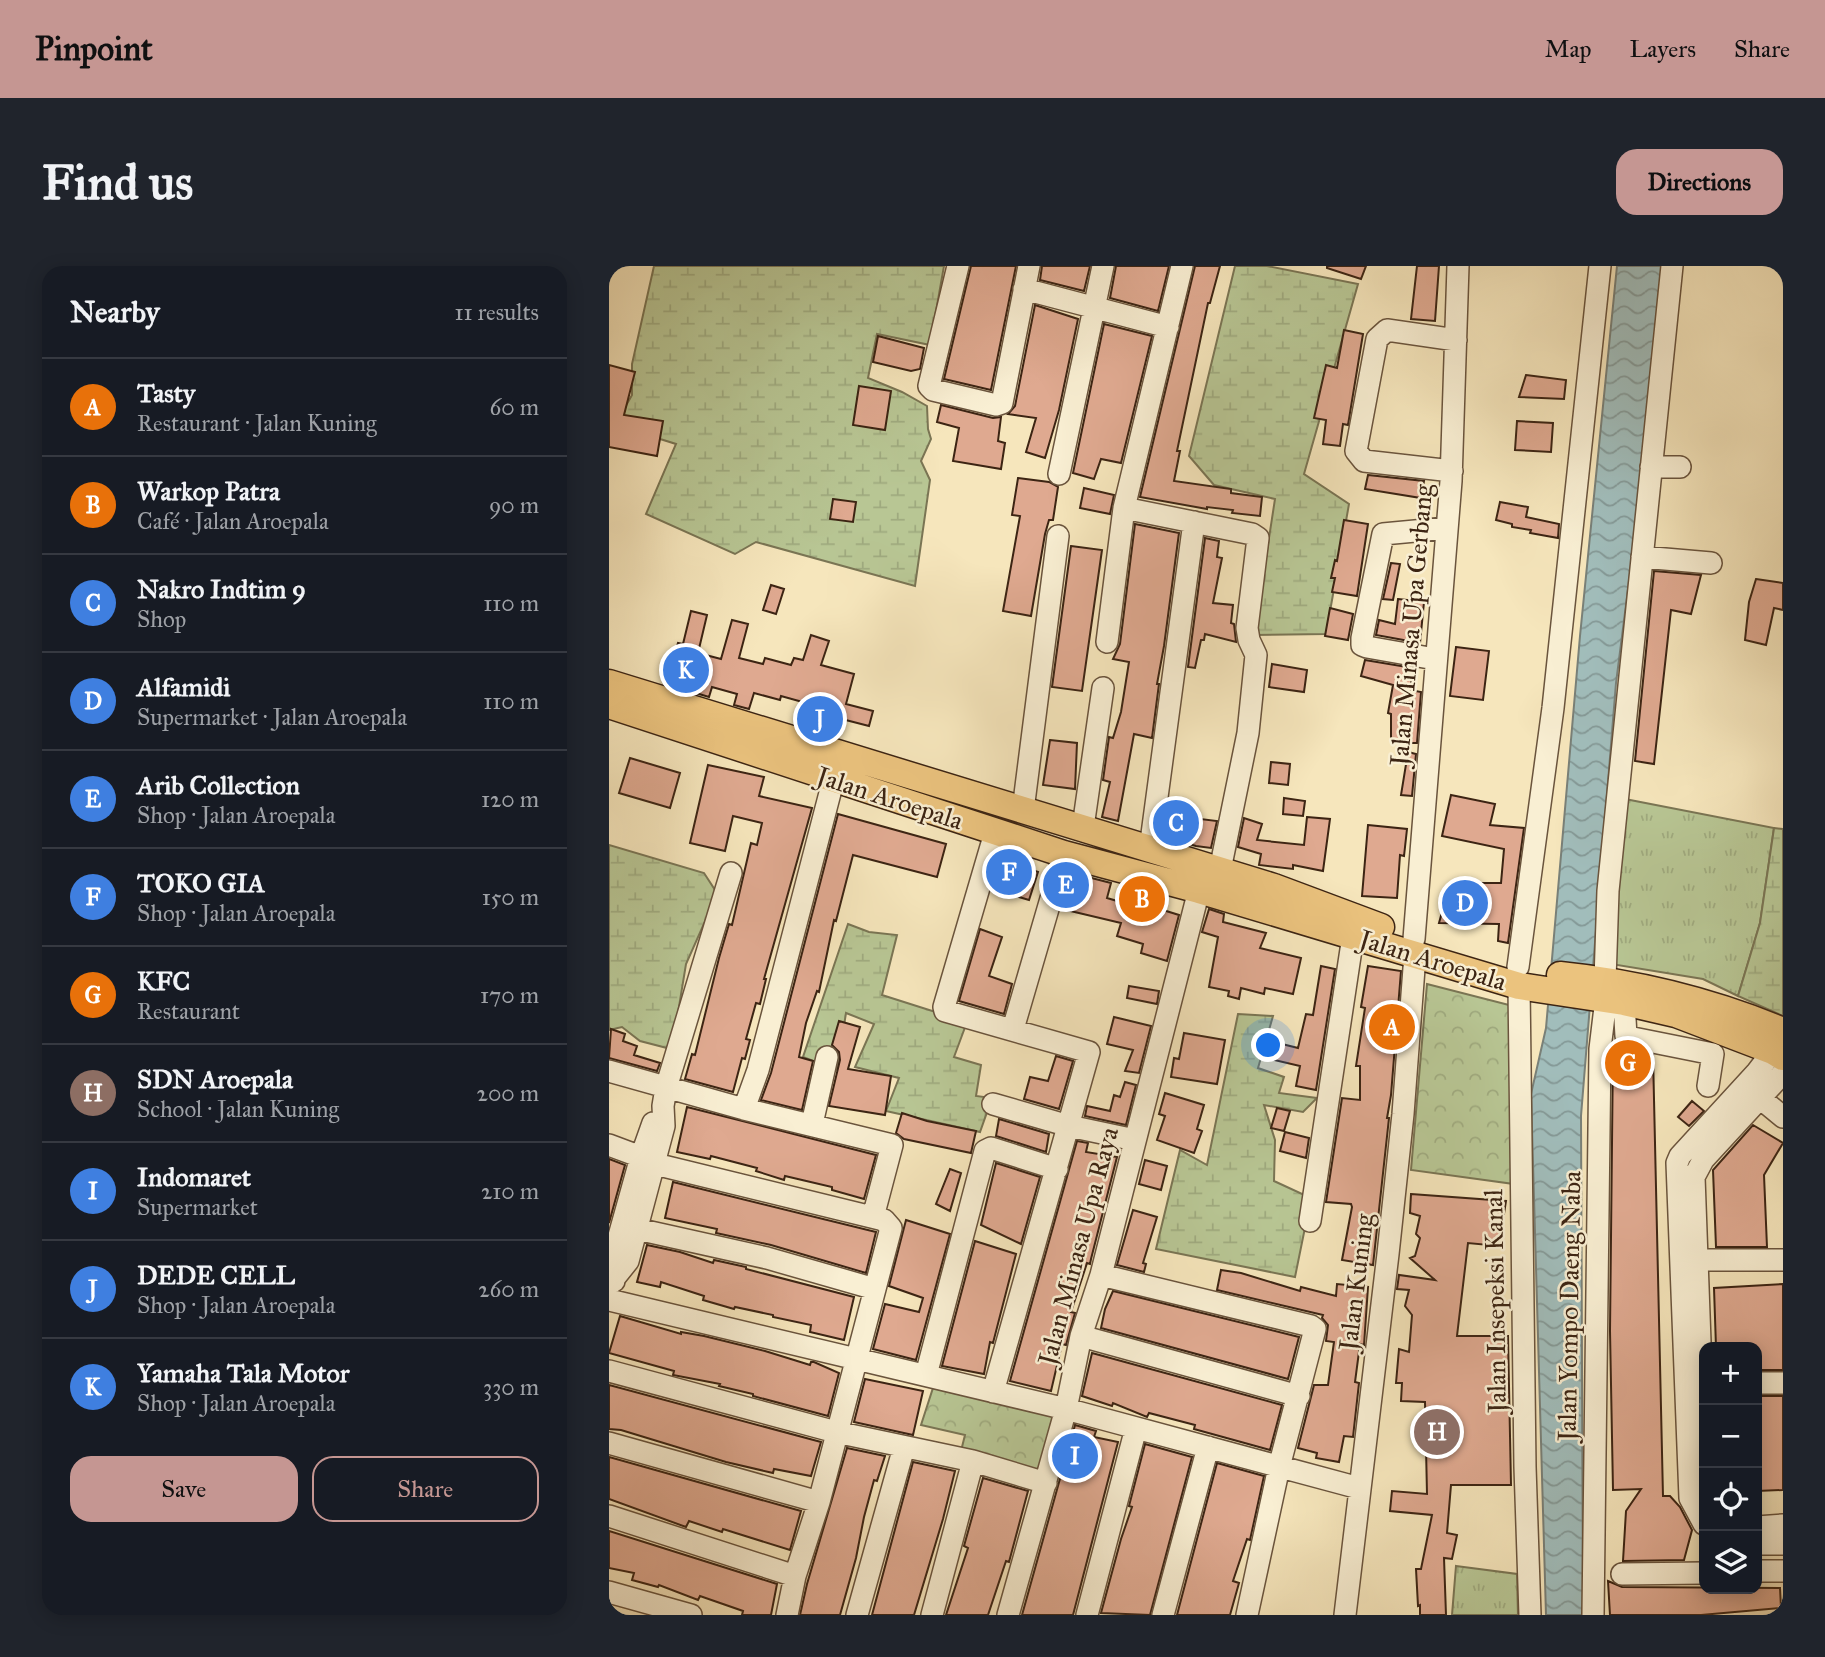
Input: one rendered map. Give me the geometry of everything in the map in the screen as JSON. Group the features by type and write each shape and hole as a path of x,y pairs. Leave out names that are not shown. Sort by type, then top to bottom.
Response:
{"main road":[{"name":"Jalan Aroepala","path":"609,683 1274,887 1354,927"},
{"name":"Jalan Aroepala","path":"609,705 1064,854 1354,927 1526,979 1607,992 1676,1014 1780,1053"}],"street":[{"path":"958,266 929,386 933,390 996,405 1002,403 1030,266"},
{"path":"1059,474 1104,266"},
{"path":"1107,642 1124,508 1182,266"},
{"name":"Jalan Minasa Upa Gerbang","path":"1414,947 1452,471 1458,266"},
{"name":"Jalan Insepeksi Kanal","path":"1530,1615 1525,1467 1526,979 1600,266"},
{"path":"1672,266 1608,891 1607,992 1626,1036 1713,1054 1708,1086"},
{"path":"1024,289 1168,327"},
{"path":"1452,471 1364,461 1356,451 1377,339 1380,335 1387,330 1457,340"},
{"path":"1651,467 1680,467"},
{"path":"1124,508 1252,534 1258,538 1259,548 1247,628 1256,655 1248,733 1220,870"},
{"path":"1150,849 1194,522"},
{"path":"1435,659 1367,648 1363,645 1362,638 1383,534 1447,528"},
{"path":"1023,810 1058,536"},
{"path":"1642,556 1711,564"},
{"path":"1083,827 1103,688"},
{"path":"744,1109 758,1070 841,754"},
{"path":"993,1392 1089,1052 947,1013 944,1007 995,833"},
{"path":"1013,1029 1064,854"},
{"path":"731,873 664,1097 664,1126 623,1224 628,1261 616,1276 609,1300 1066,1409 1359,1488"},
{"name":"Jalan Minasa Upa Raya","path":"1008,1615 1066,1409 1081,1336 1101,1275 1199,890"},
{"path":"1310,1222 1354,927"},
{"name":"Jalan Kuning","path":"1345,1615 1396,1178 1414,947"},
{"name":"Jalan Yompo Daeng Naba","path":"1593,1615 1600,1049 1607,992"},
{"path":"1699,1405 1691,1318 1686,1206 1677,1163 1680,1156 1752,1091 1780,1053"},
{"path":"812,1124 827,1057"},
{"path":"609,1071 664,1097 744,1109 892,1144 873,1217"},
{"path":"1752,1091 1783,1117"},
{"path":"993,1104 1069,1126 1135,1140"},
{"path":"609,1145 648,1160 873,1217 886,1221 891,1228 819,1502 795,1576 787,1615"},
{"path":"926,1375 985,1151 991,1148 1057,1169"},
{"path":"623,1224 767,1258 875,1289"},
{"path":"1689,1261 1783,1260"},
{"path":"1101,1275 1314,1327 1315,1332 1279,1467 1247,1615"},
{"path":"1081,1336 1299,1396"},
{"path":"609,1371 836,1432 972,1461 1046,1483"},
{"path":"1697,1382 1697,1501"},
{"path":"1762,1383 1783,1384"},
{"path":"1087,1615 1136,1428"},
{"path":"609,1443 819,1502"},
{"path":"857,1615 904,1447"},
{"path":"1163,1615 1208,1447"},
{"path":"932,1615 972,1461"},
{"path":"609,1516 795,1576"},
{"path":"1762,1536 1783,1525"},
{"path":"1762,1571 1783,1571"},
{"path":"1622,1574 1699,1573"},
{"path":"609,1592 691,1615"}],"green space":[{"path":"654,266 944,266 930,345 877,334 868,378 927,406 931,439 921,461 930,480 915,586 756,542 735,554 646,514 676,444 615,425 632,395 632,364"},
{"path":"1235,266 1267,266 1358,284 1304,474 1349,504 1326,634 1254,635 1275,499 1214,485 1189,456"},
{"path":"1625,799 1774,828 1760,923 1738,996 1703,979 1611,964"},
{"path":"1774,828 1783,829 1783,1016 1738,996 1760,923"},
{"path":"609,845 704,873 715,890 707,917 686,964 676,1025 667,1048 640,1041 622,1027 609,1030"},
{"path":"848,924 869,932 897,935 882,995 967,1022 954,1057 981,1065 976,1096 992,1098 980,1132 886,1111 899,1078 855,1067 874,1024 846,1013 837,1070 803,1057"},
{"path":"1427,984 1513,1006 1514,1184 1411,1170"},
{"path":"1238,1014 1273,1016 1258,1068 1284,1077 1279,1093 1317,1098 1303,1112 1264,1105 1275,1140 1274,1181 1311,1198 1295,1277 1156,1249 1180,1150 1207,1165"},
{"path":"933,1388 1056,1411 1038,1475 960,1455 965,1435 921,1425"},
{"path":"1456,1566 1517,1574 1518,1615 1452,1615"}],"water":[{"path":"1617,266 1664,266 1650,417 1616,683 1581,1116 1583,1615 1546,1615 1531,1094 1546,1028 1580,636"}],"building":[{"path":"971,266 1016,266 991,390 944,379"},
{"path":"1042,266 1090,266 1084,291 1040,280"},
{"path":"1116,266 1169,266 1158,311 1110,298"},
{"path":"1195,266 1220,266 1208,303 1177,451 1180,451 1174,481 1231,489 1231,493 1262,497 1260,516 1140,497"},
{"path":"1327,266 1366,266 1361,279"},
{"path":"1417,266 1439,266 1435,321 1411,319"},
{"path":"1035,305 1078,319 1059,410 1045,458 1026,452 1036,418 1008,414 1015,406"},
{"path":"1104,324 1152,336 1121,463 1101,459 1094,479 1073,473"},
{"path":"1344,330 1363,334 1348,425 1343,424 1340,446 1323,444 1326,420 1314,418 1326,365 1337,368"},
{"path":"878,336 924,348 920,369 911,371 873,362"},
{"path":"609,365 635,372 624,415 663,421 657,456 609,447"},
{"path":"1526,375 1566,380 1564,399 1519,397"},
{"path":"859,386 891,391 885,430 853,425"},
{"path":"941,405 993,418 1001,417 998,441 1005,443 1001,469 953,461 959,428 937,422"},
{"path":"1517,421 1553,423 1551,452 1515,450"},
{"path":"1368,475 1424,481 1421,498 1365,489"},
{"path":"1018,478 1049,482 1058,487 1053,520 1049,520 1045,534 1031,616 1003,611 1020,516 1012,515"},
{"path":"1084,488 1114,495 1110,514 1080,508"},
{"path":"833,499 856,502 853,522 830,519"},
{"path":"1500,502 1528,507 1526,517 1559,524 1558,538 1530,533 1531,530 1512,527 1512,524 1496,520"},
{"path":"1344,520 1368,524 1357,596 1332,592 1335,578 1331,578 1335,560 1337,561"},
{"path":"1135,524 1179,533 1152,738 1134,734 1118,821 1102,817 1110,782 1103,780 1109,737 1113,738 1121,712 1129,662 1113,659 1120,644"},
{"path":"1205,538 1219,541 1217,557 1222,558 1213,603 1233,605 1231,623 1234,624 1236,642 1205,634 1204,640 1201,640 1195,668 1188,667"},
{"path":"1071,546 1102,550 1082,691 1052,687"},
{"path":"1391,563 1400,564 1393,600 1383,599"},
{"path":"1654,571 1701,575 1691,614 1671,610 1654,764 1635,761"},
{"path":"1756,579 1783,583 1783,610 1774,608 1766,645 1745,640 1749,602"},
{"path":"771,585 784,589 776,614 763,610"},
{"path":"1398,599 1424,602 1420,643 1376,635 1379,620 1395,624"},
{"path":"1330,608 1353,614 1348,640 1325,636"},
{"path":"691,611 707,615 698,653 721,659 732,620 748,624 739,658 763,664 765,658 791,665 794,658 803,660 811,635 829,641 821,665 854,674 846,704 873,711 869,726 834,717 831,733 821,732 813,729 817,706 781,696 780,700 754,693 749,709 734,705 737,694 712,687 709,697 666,684 678,643 683,644"},
{"path":"1456,647 1489,651 1483,700 1450,696"},
{"path":"1365,660 1413,668 1410,690 1421,692 1417,743 1391,743 1391,714 1388,713 1393,685 1361,676"},
{"path":"1272,664 1307,670 1304,692 1269,687"},
{"path":"1050,740 1077,743 1075,789 1043,785"},
{"path":"1408,752 1416,754 1412,796 1401,795"},
{"path":"630,758 680,773 670,808 619,793"},
{"path":"1271,762 1290,764 1288,785 1269,783"},
{"path":"708,765 764,777 759,796 812,808 764,979 760,1004 756,1003 746,1039 750,1040 745,1059 742,1058 733,1092 685,1079 692,1054 695,1055 729,924 732,925 751,843 757,845 762,823 733,816 725,851 690,843"},
{"path":"1451,795 1495,804 1490,825 1524,828 1508,943 1498,941 1499,924 1439,923 1450,883 1501,883 1504,849 1442,836"},
{"path":"1284,798 1305,801 1303,816 1283,814"},
{"path":"838,814 946,844 937,877 853,855 836,921 834,920 819,992 817,991 806,1023 799,1057 813,1061 802,1110 761,1100 771,1073"},
{"path":"1168,815 1217,821 1211,848 1165,837"},
{"path":"1307,817 1330,819 1323,871 1293,865 1293,869 1259,865 1261,854 1238,847 1244,818 1262,824 1257,840 1304,845"},
{"path":"1368,825 1407,829 1404,856 1400,855 1397,898 1362,896"},
{"path":"1001,860 1038,872 1029,900 992,889"},
{"path":"1072,873 1111,883 1107,898 1134,906 1137,893 1150,896 1147,905 1179,915 1167,961 1141,953 1143,944 1117,936 1121,923 1062,909"},
{"path":"1209,909 1224,914 1223,922 1266,933 1260,948 1301,958 1293,994 1265,988 1264,994 1241,988 1239,999 1228,996 1229,991 1209,987 1218,937 1202,932"},
{"path":"980,929 1002,937 989,976 1012,984 1004,1014 959,1001"},
{"path":"1321,966 1335,969 1316,1090 1296,1086 1300,1066 1270,1059 1274,1042 1298,1048 1306,1014 1313,1015"},
{"path":"1368,966 1401,971 1373,1265 1342,1260 1352,1207 1351,1204 1326,1202 1342,1098 1360,1100 1360,1066 1356,1066"},
{"path":"1129,986 1159,991 1157,1004 1127,998"},
{"path":"1114,1017 1151,1026 1139,1073 1125,1071 1133,1050 1107,1044"},
{"path":"839,1021 860,1027 848,1069 891,1076 885,1115 829,1106 840,1060 839,1052 832,1045"},
{"path":"611,1029 625,1034 623,1041 637,1046 634,1055 660,1063 657,1071 609,1058"},
{"path":"1184,1033 1225,1040 1217,1084 1171,1077 1174,1058 1179,1059"},
{"path":"1613,1049 1653,1055 1663,1496 1670,1496 1680,1507 1692,1530 1684,1560 1623,1561 1626,1511 1641,1489 1613,1490 1610,1331"},
{"path":"1056,1056 1073,1061 1059,1109 1024,1099 1030,1077 1048,1081"},
{"path":"1125,1082 1136,1085 1126,1125 1085,1116 1087,1106 1110,1111 1114,1095 1120,1097"},
{"path":"1165,1093 1204,1105 1197,1129 1202,1131 1194,1153 1157,1140 1165,1116 1159,1114"},
{"path":"1692,1101 1704,1111 1689,1126 1678,1117"},
{"path":"687,1107 876,1155 864,1199 832,1190 832,1187 785,1176 784,1180 756,1171 757,1168 711,1156 710,1159 677,1152"},
{"path":"1277,1108 1290,1111 1284,1131 1271,1128"},
{"path":"902,1113 976,1131 971,1153 904,1139 896,1133"},
{"path":"999,1119 1049,1134 1046,1152 996,1136"},
{"path":"1753,1125 1783,1143 1764,1175 1767,1247 1716,1247 1713,1170"},
{"path":"1285,1132 1309,1138 1306,1158 1280,1151"},
{"path":"1077,1141 1088,1143 1086,1152 1117,1157 1090,1264 1087,1263 1071,1312 1075,1313 1066,1345 1062,1344 1051,1391 1010,1381"},
{"path":"609,1159 625,1165 609,1223"},
{"path":"1145,1160 1167,1166 1161,1190 1139,1184"},
{"path":"996,1163 1040,1177 1021,1244 981,1225"},
{"path":"950,1169 961,1173 950,1211 936,1204"},
{"path":"673,1182 876,1232 866,1273 771,1245 716,1233 717,1229 665,1218"},
{"path":"1411,1194 1506,1201 1499,1246 1468,1243 1457,1336 1508,1336 1511,1485 1451,1485 1447,1533 1457,1535 1452,1559 1444,1558 1446,1615 1420,1615 1420,1605 1418,1606 1416,1569 1421,1569 1432,1515 1390,1511 1392,1491 1427,1494 1425,1402 1401,1401 1402,1383 1396,1383 1399,1349 1409,1352 1412,1315 1405,1306 1409,1290 1397,1289 1399,1275 1435,1280 1410,1258 1415,1256 1420,1238 1416,1234 1420,1216 1410,1213"},
{"path":"1133,1210 1157,1217 1143,1263 1146,1264 1144,1272 1117,1265"},
{"path":"906,1220 950,1234 916,1360 873,1349 885,1304 919,1312 923,1298 889,1286"},
{"path":"975,1241 1016,1254 993,1343 990,1342 984,1374 942,1366"},
{"path":"647,1245 713,1263 714,1260 746,1267 854,1297 844,1340 810,1332 811,1325 703,1300 704,1296 661,1282 660,1287 637,1282"},
{"path":"1221,1270 1241,1273 1300,1291 1301,1287 1336,1296 1337,1284 1368,1287 1364,1345 1360,1344 1355,1382 1359,1383 1353,1437 1344,1436 1339,1462 1316,1458 1317,1453 1298,1448 1314,1385 1328,1385 1334,1342 1326,1341 1328,1325 1322,1318 1323,1315 1217,1290"},
{"path":"1783,1284 1783,1370 1762,1370 1762,1342 1716,1342 1714,1288"},
{"path":"1113,1291 1299,1337 1288,1379 1101,1328"},
{"path":"620,1316 681,1334 704,1336 765,1351 810,1365 814,1362 839,1373 828,1416 719,1386 720,1384 673,1375 674,1371 609,1353"},
{"path":"1092,1353 1282,1405 1270,1450 1194,1429 1195,1425 1149,1413 1147,1417 1113,1403 1112,1406 1082,1396"},
{"path":"865,1379 923,1391 913,1435 854,1422"},
{"path":"609,1385 821,1442 811,1476 774,1469 773,1473 726,1462 621,1430 609,1429"},
{"path":"1762,1396 1783,1396 1783,1490 1762,1491"},
{"path":"1075,1425 1096,1431 1094,1437 1118,1442 1073,1615 1022,1615"},
{"path":"1145,1444 1192,1457 1150,1615 1101,1613 1132,1507 1129,1506"},
{"path":"847,1448 885,1456 877,1481 874,1480 840,1615 800,1615 807,1584"},
{"path":"609,1457 801,1511 790,1550 689,1521 686,1527 609,1499"},
{"path":"913,1462 955,1471 943,1519 914,1615 872,1615"},
{"path":"1217,1463 1264,1476 1250,1540 1247,1539 1233,1581 1239,1583 1230,1615 1177,1615"},
{"path":"983,1478 1028,1491 1009,1562 1006,1561 988,1615 946,1615 968,1548 964,1546"},
{"path":"609,1531 777,1584 771,1615 742,1615 743,1611 700,1596 698,1600 659,1585 658,1587 632,1580 634,1573 609,1568"},
{"path":"1608,1581 1622,1587 1699,1587 1699,1594 1762,1594 1762,1588 1780,1588 1781,1608 1701,1615 1610,1615"}],"place":[{"name":"Yamaha Tala Motor","path":"686,670"},
{"name":"DEDE CELL","path":"820,719"},
{"name":"Nakro Indtim 9","path":"1176,823"},
{"name":"TOKO GIA","path":"1009,872"},
{"name":"Arib Collection","path":"1066,885"},
{"name":"Warkop Patra","path":"1142,899"},
{"name":"Alfamidi","path":"1465,903"},
{"name":"Tasty","path":"1392,1027"},
{"name":"KFC","path":"1628,1063"},
{"name":"SDN Aroepala","path":"1437,1432"},
{"name":"Indomaret","path":"1075,1456"}]}
